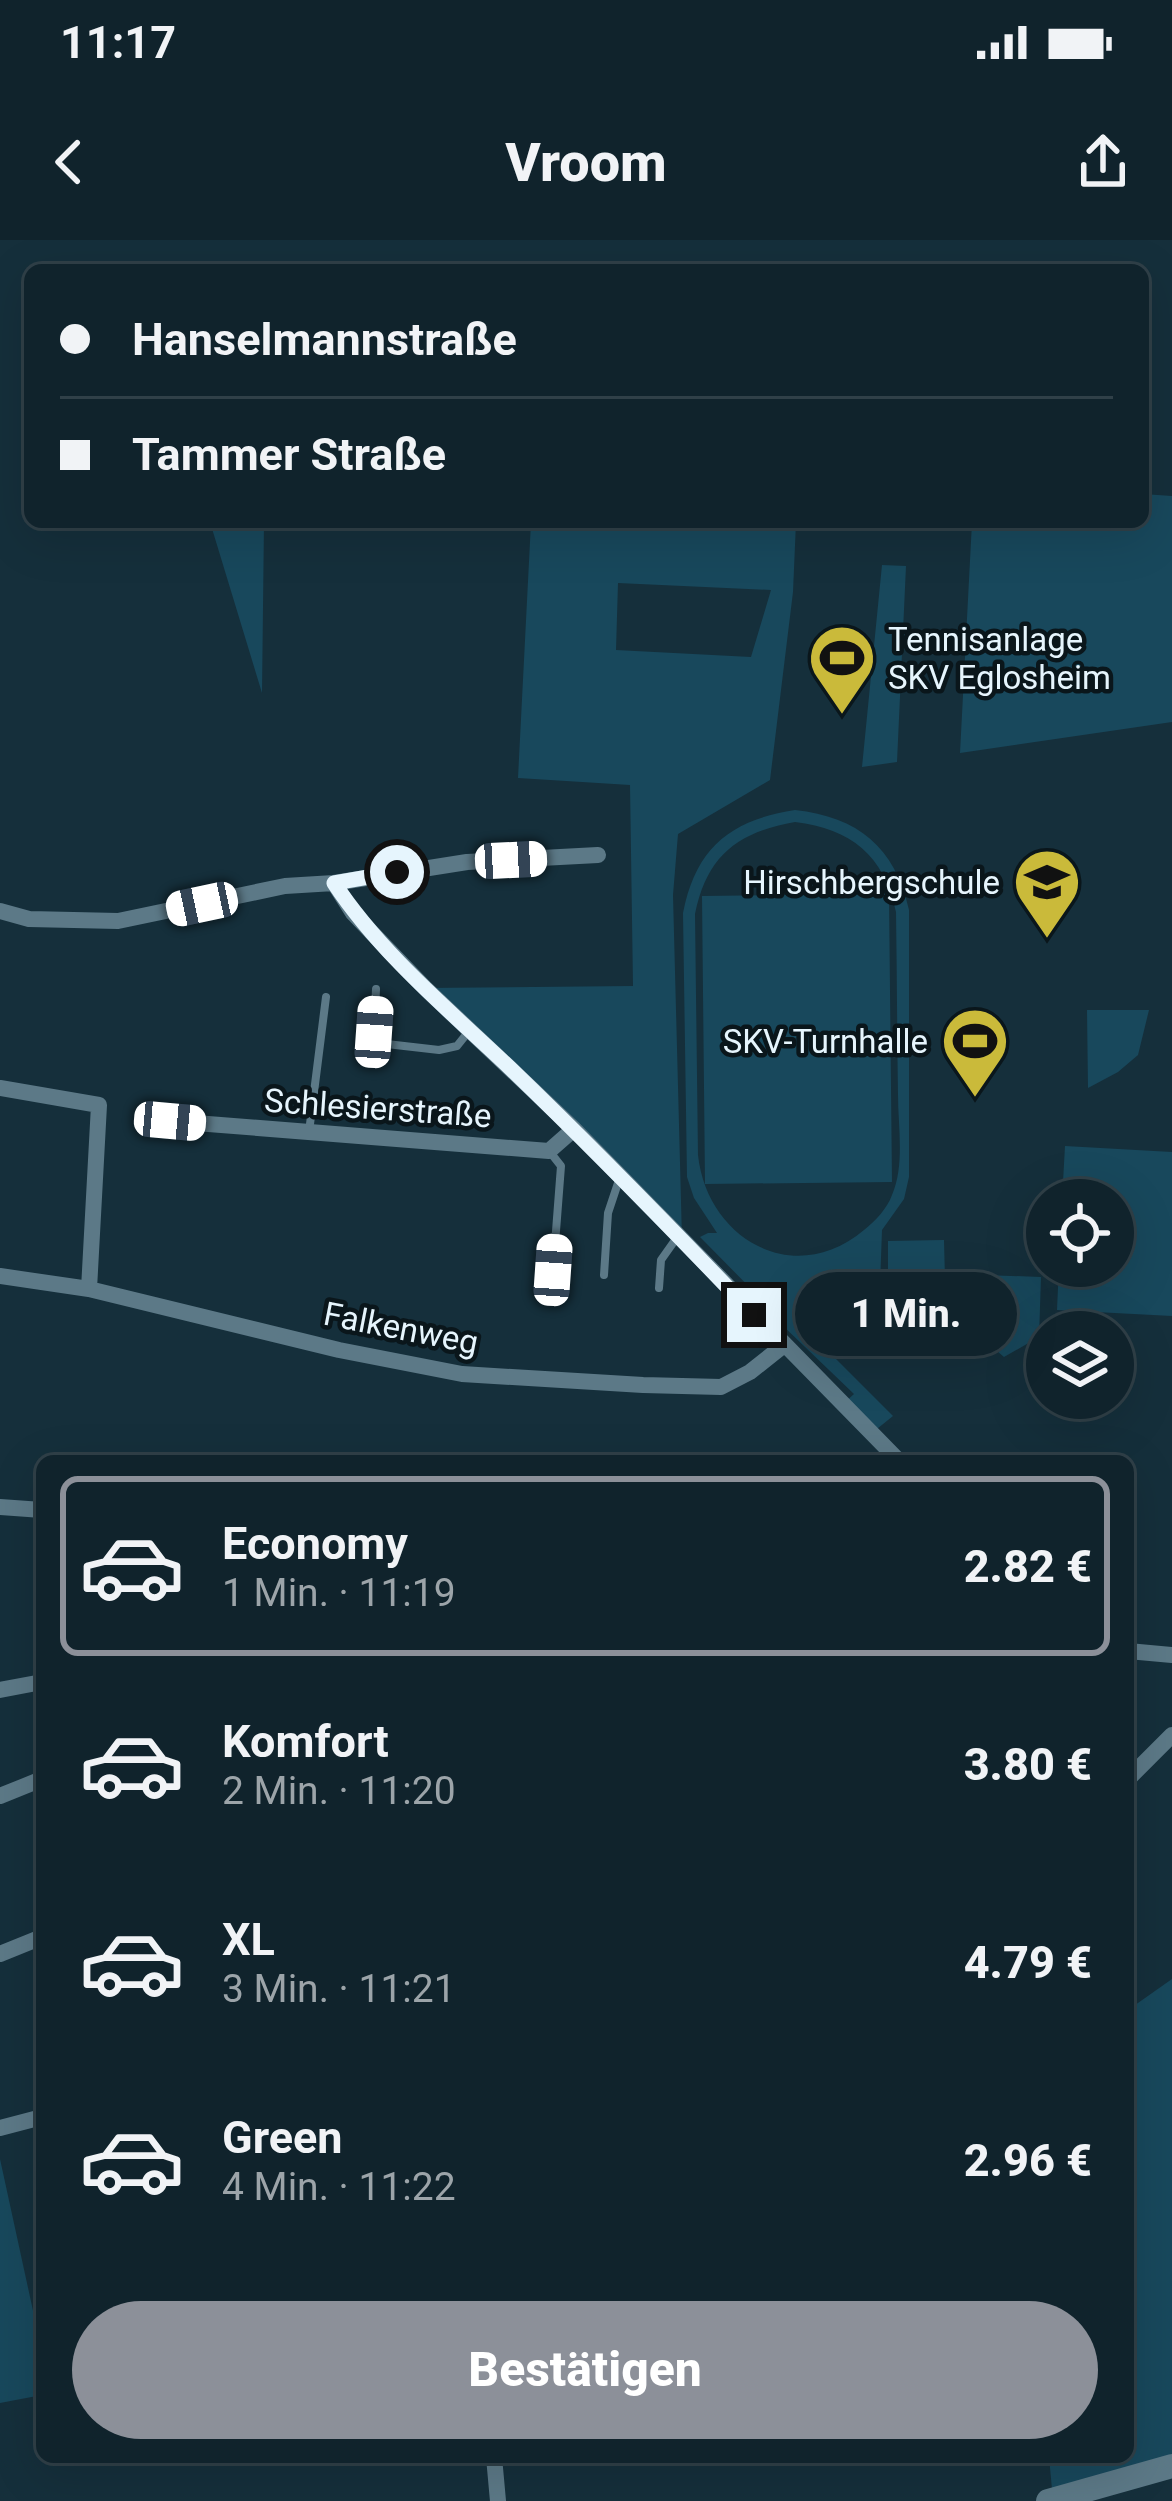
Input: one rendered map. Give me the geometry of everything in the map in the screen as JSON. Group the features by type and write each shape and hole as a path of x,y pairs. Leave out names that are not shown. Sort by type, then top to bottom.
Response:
{"main road":[{"path":"1048,2501 1172,2466"}],"street":[{"path":"0,911 28,919 118,921 285,886 467,862 598,855"},
{"path":"334,883 353,913 574,1129 893,1455"},
{"path":"0,1088 99,1105 89,1289"},
{"name":"Schlesierstraße","path":"170,1121 549,1151"},
{"path":"549,1151 574,1129"},
{"name":"Falkenweg","path":"0,1276 89,1289 339,1350 462,1374 721,1387 751,1372 784,1345"},
{"path":"0,1507 36,1510"},
{"path":"1134,1652 1172,1655"},
{"path":"0,1690 36,1683"},
{"path":"1134,1773 1172,1735"},
{"path":"0,1796 36,1782"},
{"path":"0,1954 36,1939"},
{"path":"0,2128 36,2119"},
{"path":"495,2463 499,2501"}],"lane":[{"path":"376,989 378,1043 439,1050 457,1046 470,1030"},
{"path":"309,1134 326,997"},
{"path":"549,1151 561,1166 553,1270"},
{"path":"604,1275 608,1213 620,1178"},
{"path":"659,1288 661,1260 678,1234"}],"shaded area":[{"path":"1149,494 1172,496 1172,722 960,753 972,528 1149,528"},
{"path":"212,528 264,528 262,693"},
{"path":"531,528 796,528 793,592 770,780 678,834 673,895 682,1239 425,988 633,986 630,785 518,778","holes":["618,583 771,590 751,657 616,650"]},
{"path":"882,565 906,566 897,762 862,767"},
{"path":"795,810 855,828 894,869 909,910 909,1177 904,1199 882,1230 880,1286 799,1302 813,1316 803,1326 893,1416 872,1433 843,1404 854,1394 780,1323 767,1330 754,1315 765,1303 700,1237 717,1233 694,1198 687,1177 683,913 707,854 735,830","holes":["795,822 862,848 891,892 896,912 900,1158 890,1200 864,1230 837,1247 810,1255 783,1254 758,1246 736,1231 705,1185 698,1155 695,914 708,876 741,840"]},
{"path":"889,894 892,1182 705,1184 702,896"},
{"path":"1087,1010 1149,1010 1138,1055 1088,1088"},
{"path":"1065,1146 1172,1152 1172,1316 1057,1310 1058,1287 1134,1287 1134,1179 1063,1179"},
{"path":"944,1240 945,1279 888,1280 888,1241"},
{"path":"956,1274 1026,1276 1026,1287 1041,1287 1040,1311 1026,1311 1026,1344 1004,1357 997,1351 1013,1335 956,1286"},
{"path":"1172,1979 1172,2466 1053,2500 1050,2463 1134,2463 1134,2006"},
{"path":"0,2159 36,2324 36,2396 0,2403"}],"place":[{"name":"Tennisanlage SKV Eglosheim","path":"842,717"},
{"name":"Hirschbergschule","path":"1047,941"},
{"name":"SKV-Turnhalle","path":"975,1100"}],"route":[{"path":"397,872 334,883 353,913 425,988 574,1129 754,1315"}]}
